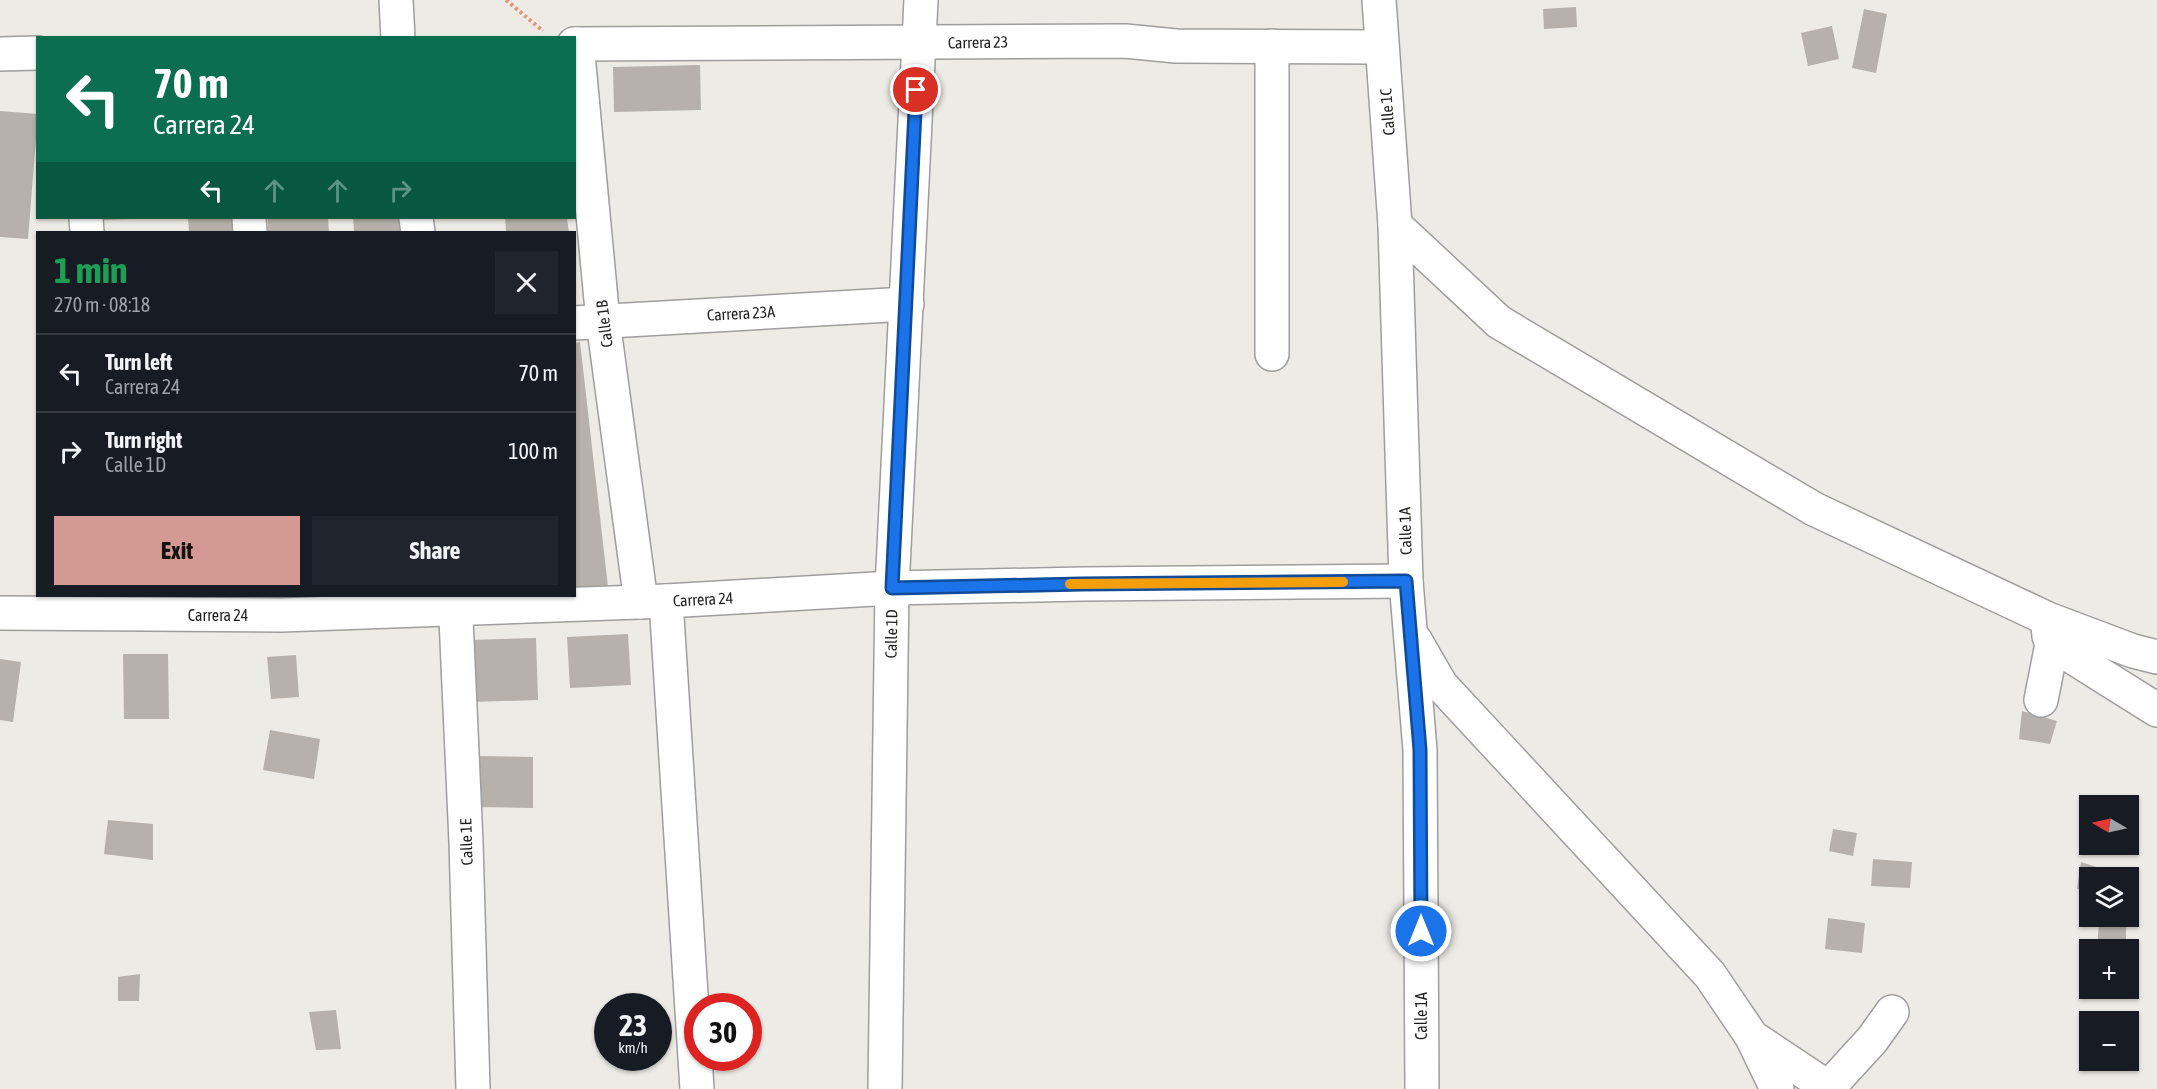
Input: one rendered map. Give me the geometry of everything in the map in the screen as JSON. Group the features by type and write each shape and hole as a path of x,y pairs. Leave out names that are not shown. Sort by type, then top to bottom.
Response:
{"street":[{"path":"396,0 398,36"},
{"name":"Calle 1D","path":"885,1089 892,588 921,0"},
{"name":"Calle 1C","path":"1379,0 1395,225"},
{"name":"Carrera 23","path":"576,42 1125,41 1176,46 1382,47"},
{"path":"1272,46 1272,354"},
{"path":"0,54 36,53"},
{"name":"Calle 1B","path":"576,157 589,322 654,602 697,1089"},
{"path":"1395,225 1499,322 1814,509 2050,631 2157,710"},
{"name":"Calle 1A","path":"1395,225 1406,581 1420,750 1422,1089"},
{"name":"Carrera 23A","path":"589,322 907,304"},
{"name":"Carrera 24","path":"0,613 117,605 654,602 892,588 1406,581"},
{"name":"Calle 1E","path":"456,602 473,1089"},
{"path":"2050,631 2157,657"},
{"path":"2042,700 2050,631"},
{"path":"1411,632 1441,685 1710,975 1752,1037 1777,1089"},
{"path":"1752,1037 1829,1088 1872,1040 1892,1012"}],"path":[{"path":"506,0 558,36"}],"building":[{"path":"1576,7 1577,27 1544,29 1543,9"},
{"path":"1864,9 1887,14 1876,73 1852,68"},
{"path":"1832,26 1839,59 1808,66 1801,33"},
{"path":"700,65 701,110 614,112 613,67"},
{"path":"0,111 36,114 28,239 0,237"},
{"path":"188,219 243,219 244,231 189,231"},
{"path":"268,219 328,219 329,231 268,231"},
{"path":"353,219 404,219 405,231 354,231"},
{"path":"505,219 567,219 569,231 506,231"},
{"path":"580,342 608,587 576,591 576,343"},
{"path":"628,634 631,685 570,688 567,637"},
{"path":"536,638 538,700 471,702 470,640"},
{"path":"123,654 168,654 169,719 124,719"},
{"path":"296,655 299,697 271,699 267,657"},
{"path":"0,659 21,662 13,722 0,720"},
{"path":"2022,711 2057,721 2050,744 2019,739"},
{"path":"270,730 320,739 314,779 263,770"},
{"path":"474,756 533,757 533,808 474,807"},
{"path":"108,820 153,824 153,860 104,854"},
{"path":"1833,829 1857,833 1853,856 1829,851"},
{"path":"1873,859 1912,862 1910,888 1871,886"},
{"path":"2081,862 2096,867 2080,867"},
{"path":"1828,918 1865,923 1862,953 1825,949"},
{"path":"2099,927 2126,927 2126,939 2098,939"},
{"path":"140,974 139,1001 118,1001 118,977"},
{"path":"336,1010 341,1049 316,1050 309,1012"}],"slow traffic":[{"path":"1070,584 1343,582"}],"route":[{"path":"916,90 892,588 1406,581 1420,750 1421,931"}]}
